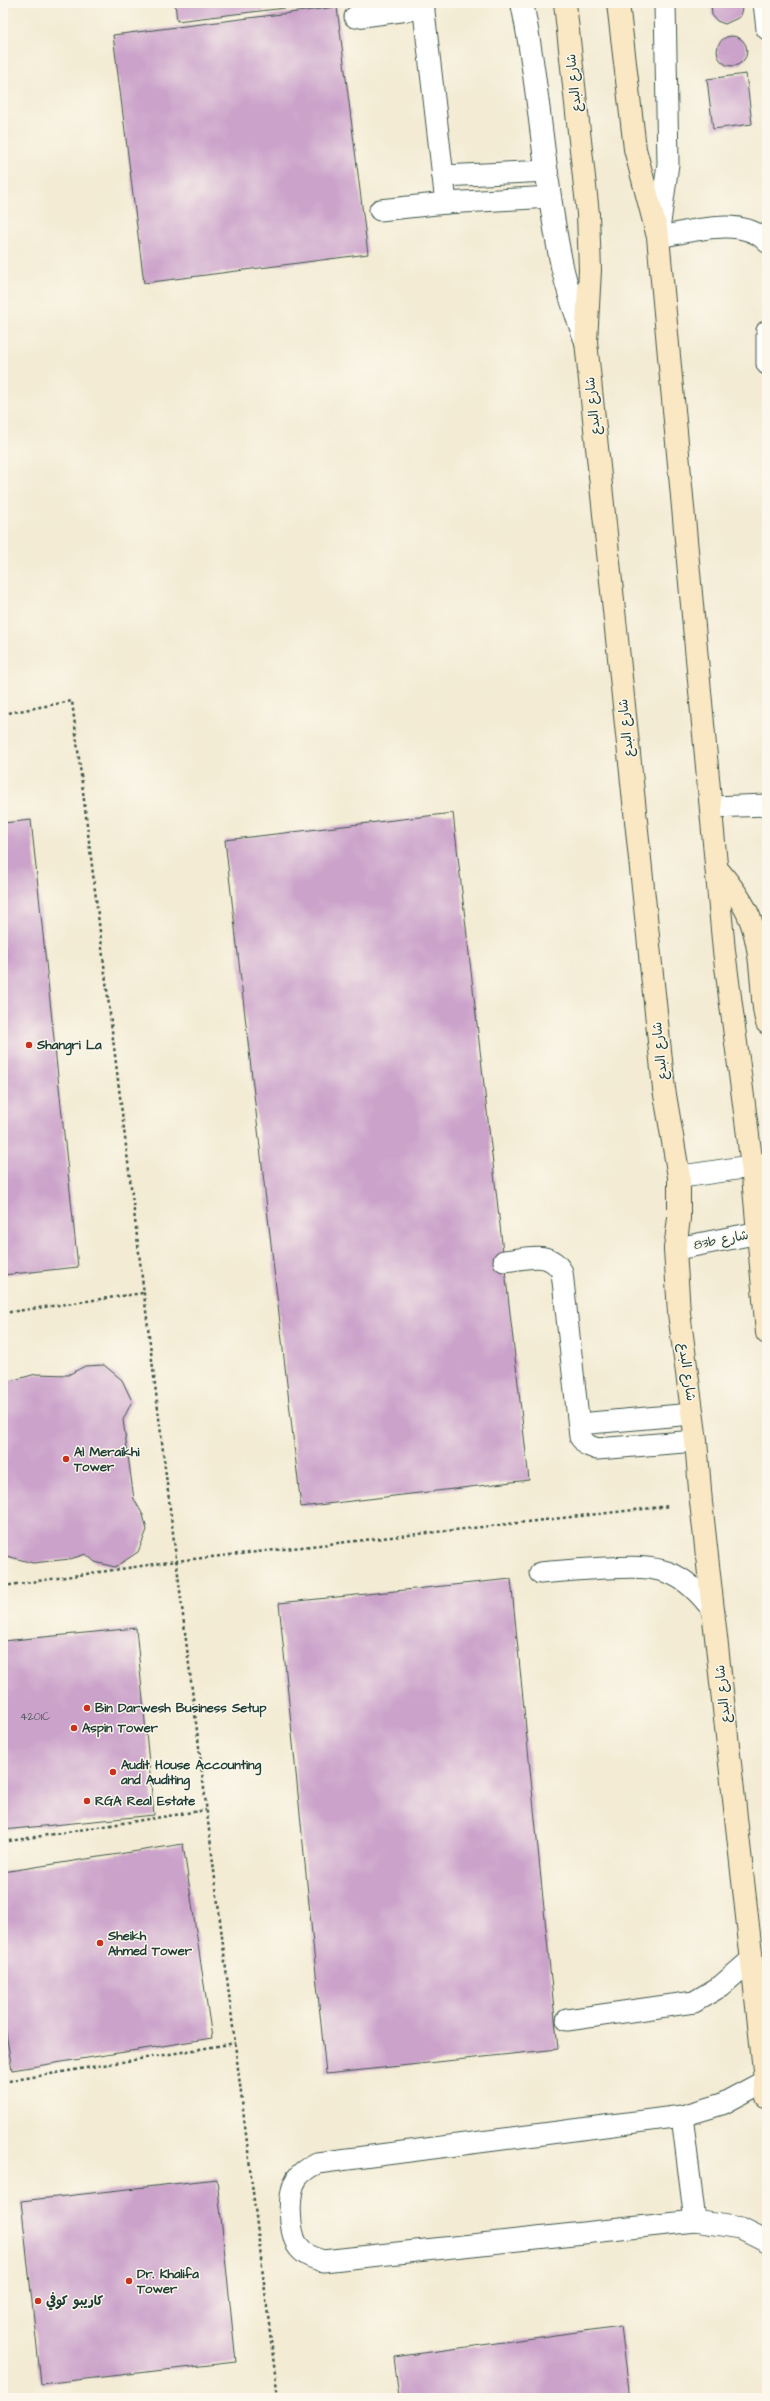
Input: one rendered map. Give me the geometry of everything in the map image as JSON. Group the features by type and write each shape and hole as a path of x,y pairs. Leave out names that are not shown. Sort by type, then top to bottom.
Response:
{"main road":[{"name":"شارع البدع","path":"565,3 588,214 590,270 586,342 663,1081 678,1177 679,1218 675,1249 679,1314 696,1441 701,1502 766,2089"},
{"path":"618,3 635,149 658,237 718,870 724,951 760,1165 767,1333"},
{"path":"718,870 740,897 752,921 759,947 767,1023"}],"street":[{"path":"522,3 529,38 550,197 561,262 572,303 586,342"},
{"path":"678,1177 760,1165"},
{"name":"83b شارع","path":"675,1249 762,1232"}],"lane":[{"path":"665,3 668,164 658,237 740,226 759,234 767,242"},
{"path":"764,3 767,29"},
{"path":"355,17 424,5 446,203"},
{"path":"443,176 547,171"},
{"path":"380,210 446,203 550,197"},
{"path":"767,331 767,364"},
{"path":"712,808 767,805"},
{"path":"504,1261 545,1256 553,1259 562,1272 579,1424 583,1442 597,1449 696,1441"},
{"path":"579,1424 692,1414"},
{"path":"540,1573 639,1566 656,1567 673,1574 689,1584 703,1597 714,1612"},
{"path":"566,2020 694,2002 721,1986 751,1960"},
{"path":"766,2089 682,2116 317,2163 304,2170 292,2187 289,2198 294,2235 297,2245 305,2254 323,2260 696,2221 741,2228 767,2241"},
{"path":"682,2116 696,2221"}],"path":[{"path":"3,714 72,701 278,2398"},
{"path":"3,1313 144,1293"},
{"path":"3,1586 176,1562 701,1502"},
{"path":"3,1842 206,1810"},
{"path":"3,2082 235,2042"}],"building":[{"path":"175,3 285,3 285,8 177,21"},
{"path":"711,3 741,3 742,8 740,17 725,24 717,21 712,15"},
{"path":"337,7 368,254 144,283 113,35"},
{"path":"732,36 738,37 746,45 746,57 738,65 732,66 726,65 718,57 717,51 718,45 726,37"},
{"path":"746,74 752,124 713,129 707,79"},
{"path":"453,813 529,1480 301,1507 225,840"},
{"name":"Shangri La","path":"31,820 78,1267 3,1275 3,823"},
{"name":"Al Meraikhi Tower","path":"104,1365 122,1380 132,1401 123,1420 134,1499 143,1515 147,1530 138,1552 115,1567 95,1562 86,1554 70,1559 33,1563 3,1555 3,1383 36,1374 68,1375 85,1366"},
{"path":"511,1579 558,2049 326,2074 279,1603"},
{"name":"Aspin Tower","path":"136,1628 154,1815 3,1830 3,1641"},
{"name":"Sheikh Ahmed Tower","path":"183,1844 212,2038 12,2070 3,2014 3,1872"},
{"name":"Dr. Khalifa Tower","path":"217,2179 236,2362 41,2384 21,2201"},
{"path":"621,2326 630,2398 399,2398 394,2357"}],"place":[{"name":"Shangri La","path":"29,1045"},
{"name":"Al Meraikhi Tower","path":"66,1459"},
{"name":"Bin Darwesh Business Setup","path":"87,1708"},
{"name":"Aspin Tower","path":"74,1728"},
{"name":"Audit House Accounting and Auditing","path":"113,1772"},
{"name":"RGA Real Estate","path":"87,1801"},
{"name":"Sheikh Ahmed Tower","path":"100,1943"},
{"name":"Dr. Khalifa Tower","path":"129,2281"},
{"name":"كاريبو كوفي","path":"38,2301"}]}
